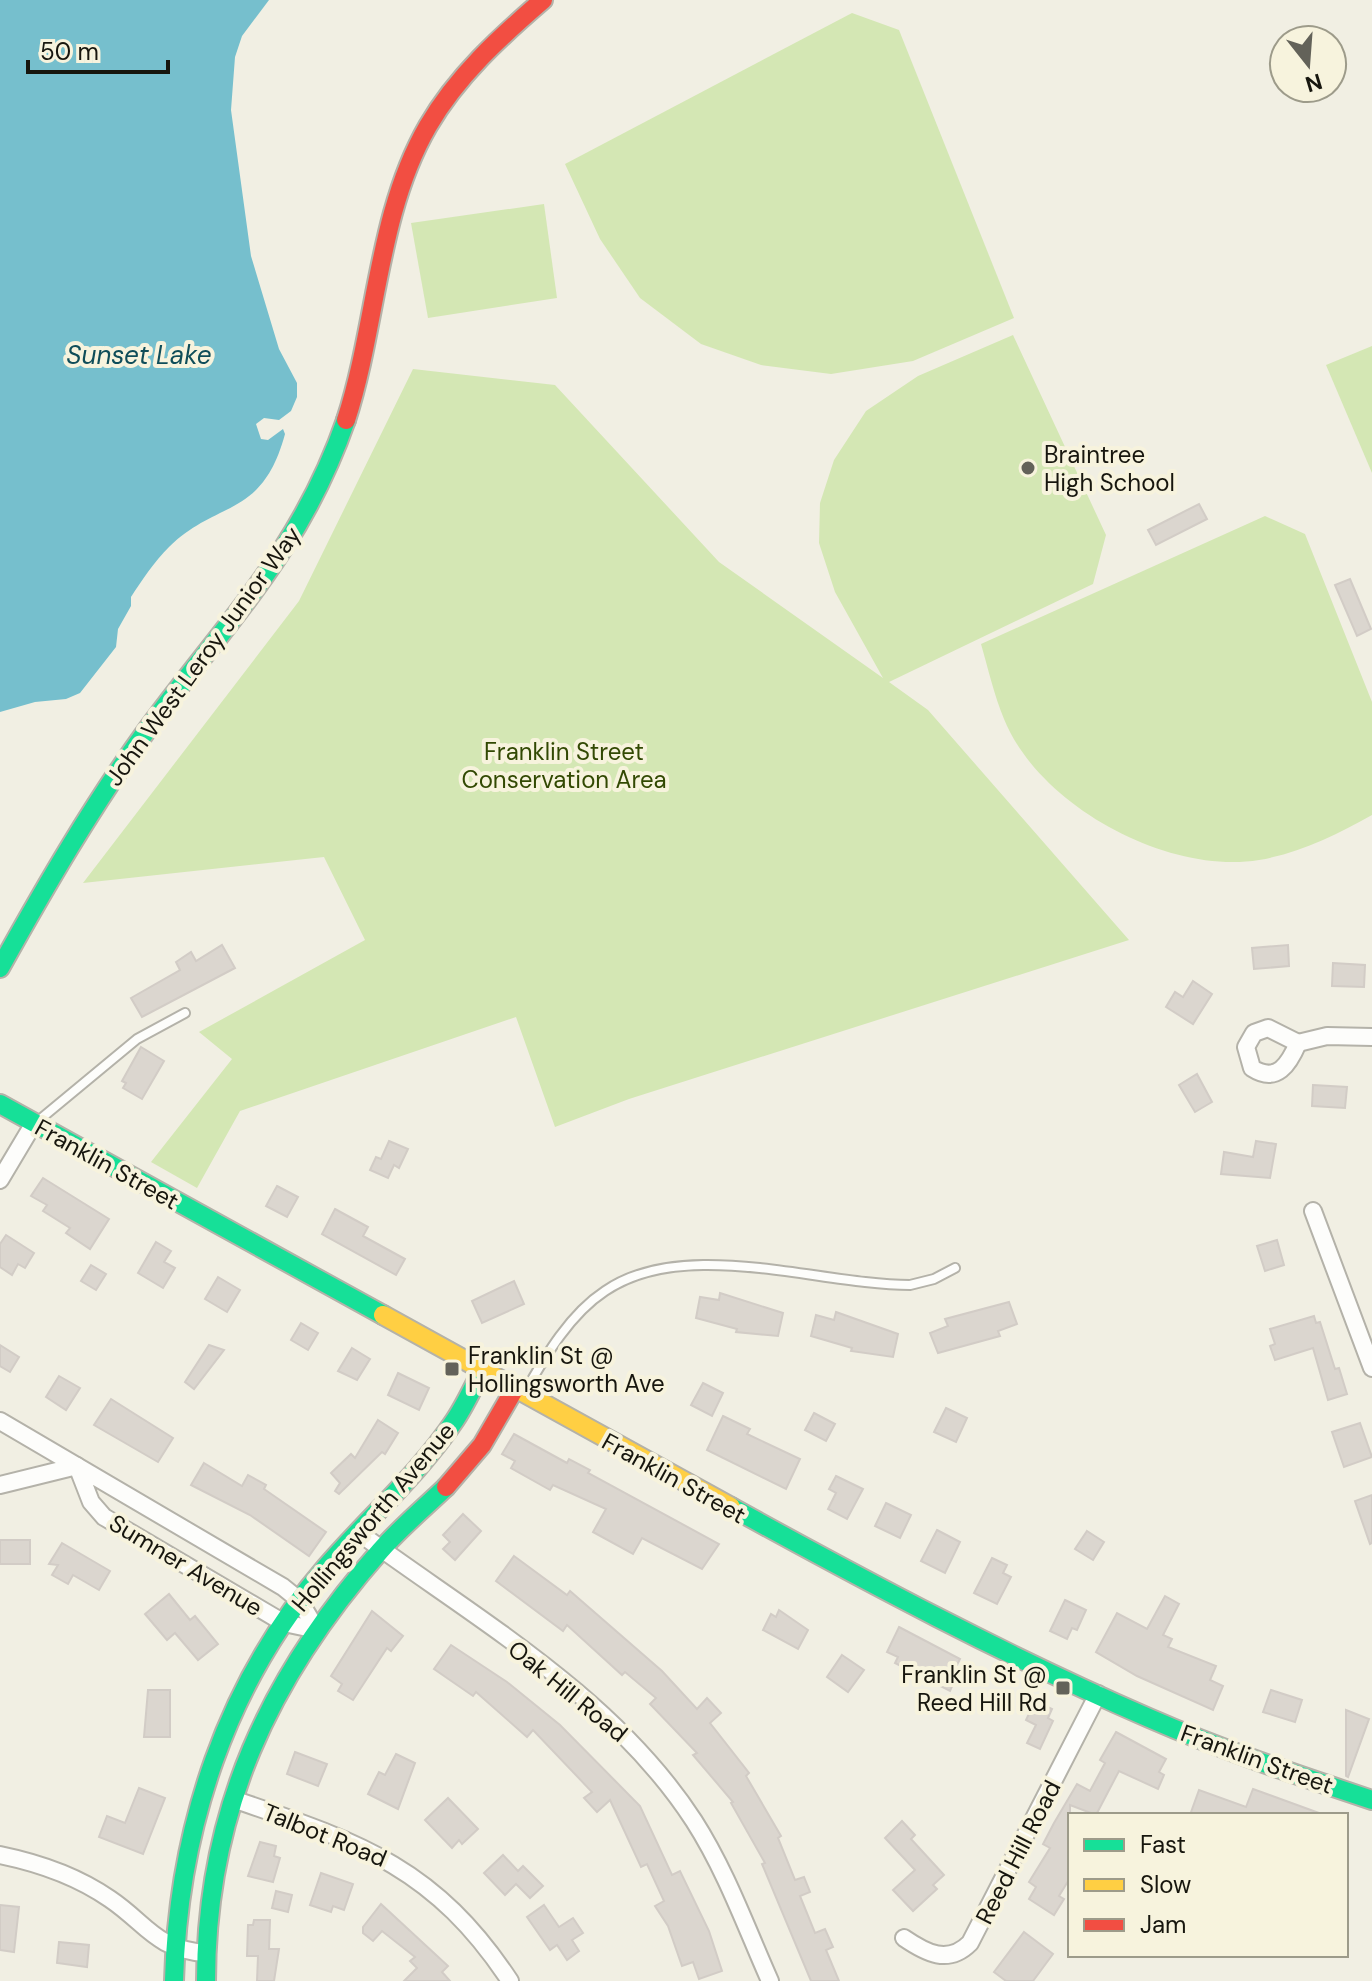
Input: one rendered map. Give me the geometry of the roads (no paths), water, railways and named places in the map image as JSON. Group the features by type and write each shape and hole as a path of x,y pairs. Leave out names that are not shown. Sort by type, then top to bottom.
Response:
{"street":[{"name":"John West Leroy Junior Way","path":"0,968 49,879 117,771 263,582 300,525 328,469 349,413 396,211 415,151 438,109 473,63 543,0"},
{"path":"1298,1043 1327,1036 1372,1037"},
{"name":"Franklin Street","path":"0,1104 519,1393 874,1586 1098,1694 1239,1754 1372,1800"},
{"path":"0,1180 34,1123"},
{"path":"1313,1211 1372,1368"},
{"name":"Hollingsworth Avenue","path":"174,1981 173,1948 179,1884 216,1751 237,1702 299,1600 443,1437 481,1372"},
{"name":"Hollingsworth Avenue","path":"206,1981 205,1953 213,1879 226,1822 268,1713 317,1630 382,1549 470,1461 519,1393"},
{"name":"Sumner Avenue","path":"0,1421 275,1582 299,1600 317,1630"},
{"path":"0,1485 77,1466"},
{"name":"Sumner Avenue","path":"77,1466 91,1502 104,1517 284,1623 317,1630"},
{"name":"Oak Hill Road","path":"358,1532 560,1679 637,1748 705,1839 770,1981"},
{"name":"Reed Hill Road","path":"904,1938 922,1950 940,1956 958,1953 970,1943 1098,1694"},
{"name":"Talbot Road","path":"233,1799 334,1834 404,1869 454,1910 510,1981"},
{"path":"196,1814 226,1822"},
{"path":"0,1855 52,1869 97,1891 155,1938 173,1948 205,1953"}],"lane":[{"path":"34,1123 137,1039 185,1013"},
{"path":"519,1393 583,1310 604,1291 639,1275 679,1268 736,1267 910,1285 934,1279 955,1268"}],"water":[{"name":"Sunset Lake","path":"0,0 269,0 242,36 235,57 231,110 251,256 279,349 297,383 297,397 291,411 279,420 264,418 256,424 261,439 268,440 283,429 285,434 264,481 237,504 187,532 158,559 131,597 131,606 118,629 116,647 80,693 66,699 35,702 0,712"}],"place":[{"name":"Braintree High School","path":"1028,468"},
{"name":"Franklin St @ Hollingsworth Ave","path":"452,1369"},
{"name":"Franklin St @ Reed Hill Rd","path":"1063,1688"}],"park label":[{"name":"Franklin Street Conservation Area","path":"564,765"}]}
